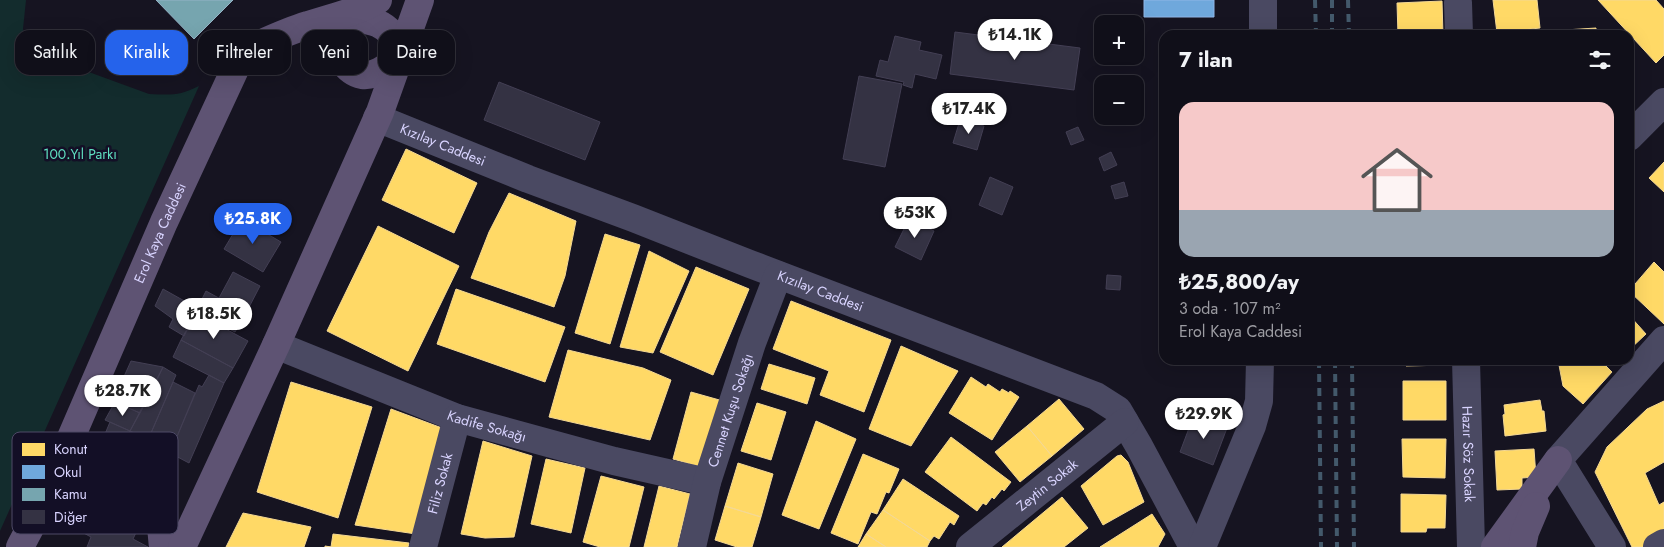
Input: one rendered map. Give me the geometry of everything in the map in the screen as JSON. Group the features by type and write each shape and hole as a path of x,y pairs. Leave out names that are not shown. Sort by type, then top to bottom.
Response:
{"main road":[{"name":"Erol Kaya Caddesi","path":"73,432 164,222 243,52 277,36 308,25 356,12 378,0"},
{"path":"410,30 420,0"},
{"path":"378,71 363,75 350,69 333,47 332,32 337,18 364,18 382,24 388,30"},
{"path":"182,547 276,345 377,118 393,75"},
{"path":"1495,547 1558,460"},
{"path":"1522,547 1530,518 1558,460"},
{"name":"Erol Kaya Caddesi","path":"20,547 27,534"},
{"path":"161,534 163,547"}],"street":[{"path":"1263,0 1263,30"},
{"path":"1458,3 1459,30"},
{"path":"1634,132 1664,102"},
{"name":"Kızılay Caddesi","path":"377,118 528,179 1096,396 1118,410 1193,547"},
{"name":"Cennet Kuşu Sokağı","path":"692,547 707,482 752,343 778,275"},
{"path":"1612,547 1558,460 1664,340"},
{"name":"Kadife Sokağı","path":"276,345 457,418 614,461 707,482"},
{"path":"1202,547 1252,426 1259,401 1260,365"},
{"name":"Hazır Söz Sokak","path":"1466,365 1471,547"},
{"name":"Filiz Sokak","path":"424,547 457,418"},
{"name":"Zeytin Sokak","path":"970,547 1125,422"},
{"path":"1657,547 1664,543"}],"green space":[{"name":"100.Yıl Parkı","path":"0,0 26,0 23,30 15,30 15,75 95,74 149,94 163,95 186,92 199,86 44,432 12,432 12,504 0,531"}],"building: Konut":[{"path":"1493,0 1537,0 1540,28 1497,30"},
{"path":"1598,0 1656,0 1664,9 1664,55 1656,63 1634,39 1634,30 1626,30"},
{"path":"1442,1 1443,30 1398,30 1397,3"},
{"path":"1596,28 1596,30 1565,30"},
{"path":"406,149 477,183 454,233 382,200"},
{"path":"1664,162 1664,192 1649,178"},
{"path":"509,193 576,221 565,276 554,307 471,278 489,232"},
{"path":"378,226 459,266 408,371 327,331"},
{"path":"605,234 640,245 610,344 575,333"},
{"path":"649,251 689,271 653,353 620,347"},
{"path":"1654,262 1664,272 1664,324 1634,296 1634,285"},
{"path":"696,267 749,289 713,375 660,352"},
{"path":"456,289 565,327 545,382 437,344"},
{"path":"791,301 891,340 864,412 820,395 829,371 773,349"},
{"path":"1634,321 1646,334 1634,345"},
{"path":"901,346 958,371 911,446 869,429"},
{"path":"568,350 643,368 671,380 650,440 549,417"},
{"path":"769,364 815,378 807,404 761,389"},
{"path":"1406,365 1447,365 1406,366"},
{"path":"1559,365 1605,365 1612,372 1583,404 1563,386"},
{"path":"971,377 986,387 988,384 1000,392 1002,389 1009,393 1010,391 1019,397 992,440 949,413"},
{"path":"1403,381 1446,381 1446,420 1403,420"},
{"path":"291,382 372,407 338,518 257,492"},
{"path":"691,392 723,401 704,468 673,459"},
{"path":"1059,399 1084,429 1052,456 1027,426"},
{"path":"1540,400 1542,411 1544,411 1546,431 1505,436 1504,405"},
{"path":"1664,401 1664,462 1645,473 1659,505 1664,502 1664,537 1646,547 1632,547 1595,472 1607,447 1647,409"},
{"path":"757,403 786,412 771,460 741,451"},
{"path":"391,409 442,428 416,534 355,525"},
{"path":"816,421 856,439 819,529 782,515"},
{"path":"1027,426 1052,456 1020,482 995,452"},
{"path":"951,437 1011,482 1004,491 1002,489 986,505 983,503 977,511 925,472"},
{"path":"1402,439 1446,439 1445,478 1403,477"},
{"path":"483,441 532,456 514,537 485,538 461,534"},
{"path":"1534,449 1536,477 1522,478 1522,489 1497,490 1495,451"},
{"path":"863,454 899,469 889,493 886,492 877,514 871,512 858,544 831,533"},
{"path":"1121,455 1128,462 1144,502 1103,525 1081,486 1117,456"},
{"path":"546,459 585,468 571,533 531,524"},
{"path":"738,463 773,474 761,517 725,506"},
{"path":"601,476 644,487 629,547 600,547 583,542"},
{"path":"903,479 959,516 954,525 950,522 939,539 934,536 930,541 883,510"},
{"path":"659,486 690,494 677,547 644,547"},
{"path":"1401,494 1446,495 1445,528 1427,528 1426,532 1401,532"},
{"path":"1062,497 1088,528 1064,547 1002,547"},
{"path":"725,506 761,517 752,547 737,547 715,540"},
{"path":"883,510 930,541 927,547 886,547 866,534"},
{"path":"243,513 311,527 304,547 226,547"},
{"path":"1152,514 1165,534 1158,547 1100,547"},
{"path":"333,534 409,543 408,547 331,547"},
{"path":"866,534 886,547 858,547"}],"building: Okul":[{"path":"1144,0 1214,0 1214,17 1144,17"}],"building: Kamu":[{"path":"156,0 233,0 203,30 198,30 198,35 194,39 188,33 188,30 185,30"}],"building: Diğer":[{"path":"955,32 1080,48 1074,90 950,74"},
{"path":"895,36 921,42 919,50 942,55 936,79 915,74 912,88 903,85 904,82 876,76 880,60 888,62"},
{"path":"859,76 902,84 885,167 843,159"},
{"path":"499,82 600,122 585,160 484,120"},
{"path":"960,120 984,126 977,150 953,143"},
{"path":"1078,127 1084,140 1071,145 1066,132"},
{"path":"1111,152 1117,165 1104,171 1099,158"},
{"path":"990,177 1013,187 1002,215 979,205"},
{"path":"1124,182 1128,196 1115,199 1111,186"},
{"path":"242,219 281,242 263,272 224,249"},
{"path":"909,219 934,231 921,260 895,247"},
{"path":"233,272 260,286 246,313 219,298"},
{"path":"1107,275 1121,276 1120,290 1106,289"},
{"path":"163,289 197,308 184,336 169,327 173,319 155,306"},
{"path":"206,291 246,313 235,332 196,311"},
{"path":"196,313 248,341 233,368 181,340"},
{"path":"181,340 233,368 224,383 173,357"},
{"path":"131,361 163,367 150,395 122,381"},
{"path":"163,367 176,375 151,432 130,431"},
{"path":"209,375 224,383 189,463 178,457 178,434 199,385 202,387"},
{"path":"122,381 150,395 140,413 112,401"},
{"path":"173,382 195,393 178,434 178,432 151,432"},
{"path":"115,402 140,413 130,431 105,420"},
{"path":"1194,415 1227,428 1213,465 1180,452"},
{"path":"110,422 130,431 130,432 106,432"},
{"path":"86,534 135,534 133,539 148,547 87,547 91,537"}],"railway":[{"path":"1315,0 1316,30"},
{"path":"1332,0 1332,30"},
{"path":"1348,0 1349,30"},
{"path":"1319,365 1321,547"},
{"path":"1335,365 1337,547"},
{"path":"1352,365 1354,547"}]}
